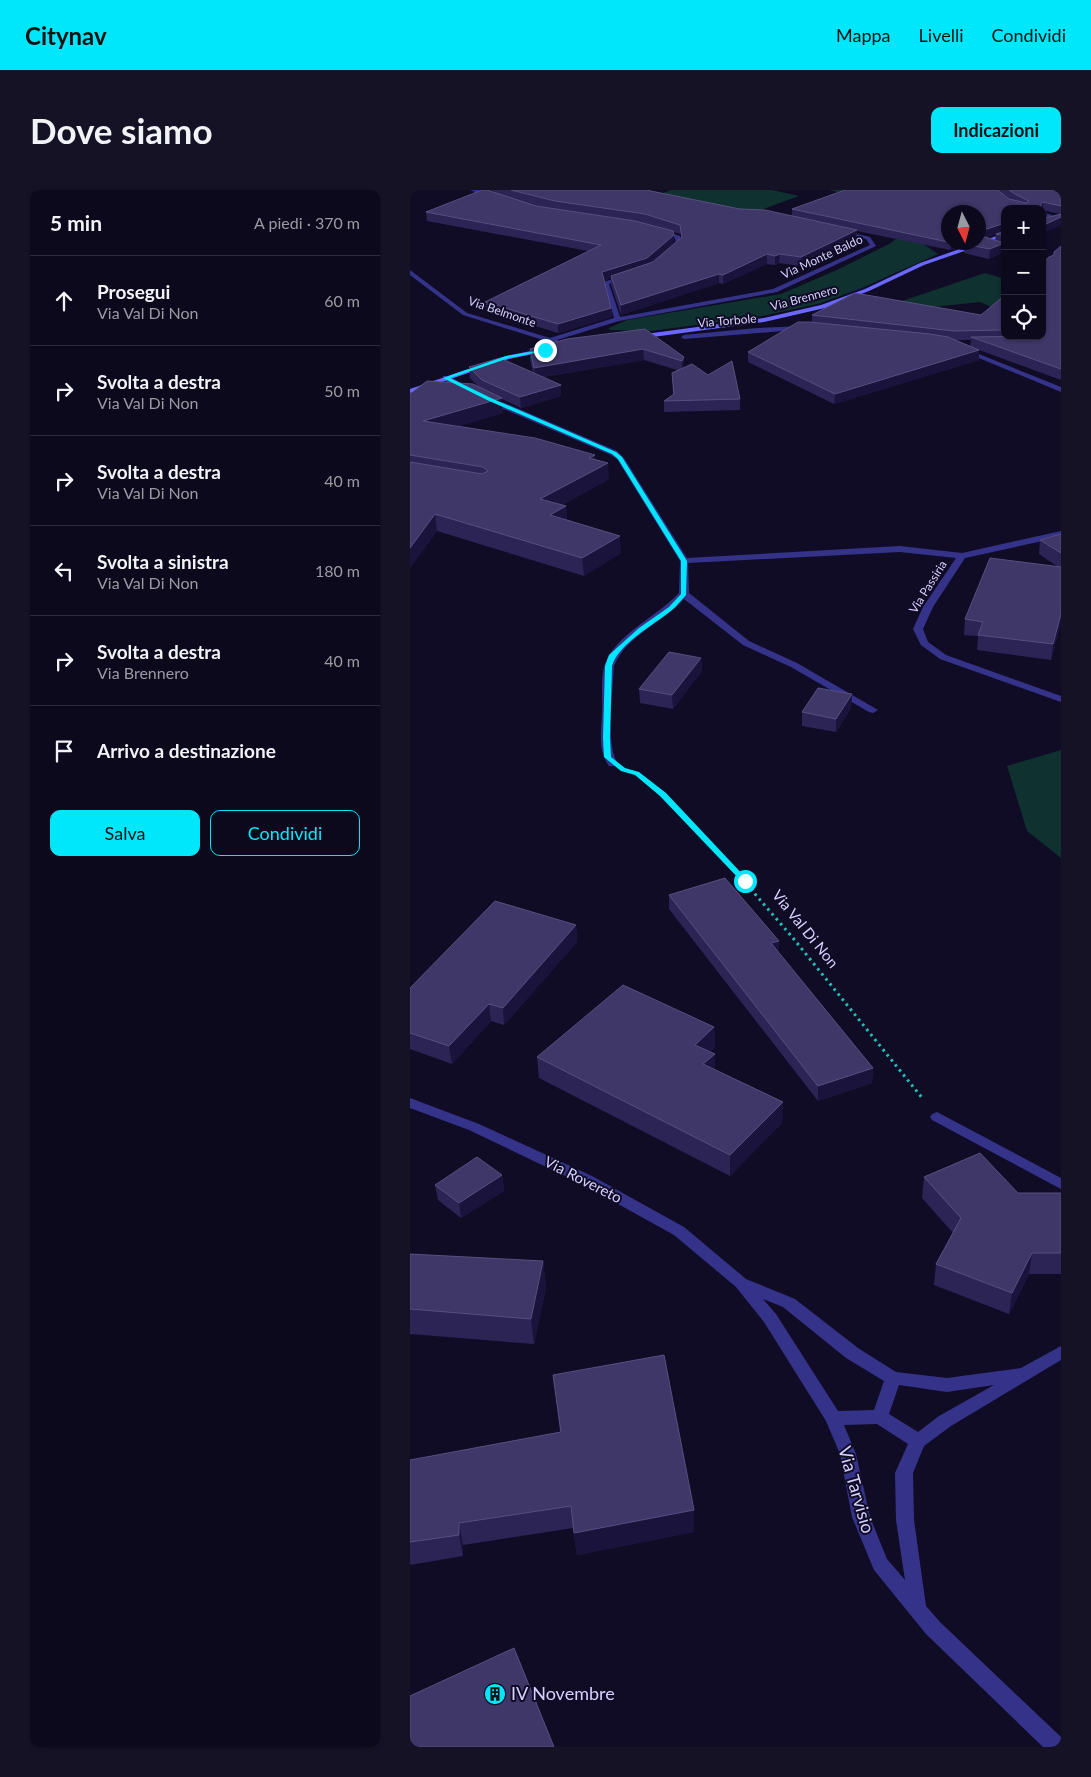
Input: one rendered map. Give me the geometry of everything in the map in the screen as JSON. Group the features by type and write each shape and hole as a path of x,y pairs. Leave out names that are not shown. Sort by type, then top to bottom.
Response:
{"street":[{"path":"478,190 504,201"},
{"path":"1046,215 1060,218"},
{"path":"1046,223 1060,218"},
{"path":"651,228 678,237 679,244 664,257"},
{"name":"Via Monte Baldo","path":"618,319 775,292 873,246 868,238 831,230"},
{"name":"Via Brennero","path":"986,241 1001,236"},
{"path":"986,243 998,246"},
{"name":"Via Brennero","path":"632,337 682,337 823,307 867,290 922,264 961,250"},
{"name":"Via Belmonte","path":"410,272 465,314 550,340 563,347 508,357 446,378"},
{"path":"550,340 618,319 606,283 632,274"},
{"name":"Via Torbole","path":"682,337 788,327 818,328"},
{"path":"967,343 958,345 1061,390"},
{"path":"410,391 446,378 482,398 614,453 620,458 684,561 684,594 671,608 612,656 608,666 606,738 608,757 614,764"},
{"path":"410,391 431,392"},
{"path":"458,394 482,398"},
{"name":"Via Passiria","path":"1061,534 962,556 928,607 918,629 924,643 943,657 1061,699"},
{"path":"684,561 900,549 962,556"},
{"path":"684,594 746,643 794,665 873,710"},
{"name":"Via Rovereto","path":"410,1103 474,1127 587,1180 678,1231 741,1283 770,1318 833,1418"},
{"path":"937,1117 1061,1184"},
{"name":"Via Rovereto","path":"741,1283 789,1303 852,1353 892,1378 947,1385 1024,1373"},
{"name":"Via Rovereto","path":"918,1441 945,1420 967,1409 1061,1352"},
{"path":"880,1417 892,1378"},
{"path":"833,1418 880,1417 918,1441 904,1474 904,1520 911,1555 917,1609"},
{"name":"Via Tarvisio","path":"833,1418 848,1454 861,1517 880,1564 932,1628 1057,1747"}],"path":[{"name":"Via Val Di Non","path":"614,764 623,770 637,774 663,795 722,855 793,938 937,1117"}],"green space":[{"path":"671,190 772,190 799,196 752,213 660,194"},
{"path":"829,190 894,190 917,240 938,254 862,288 818,304 757,317 651,331 610,330 609,328 627,320 781,294 839,269 889,244 906,232 878,202"},
{"path":"985,273 1001,278 1001,311 980,302 932,307 899,302"},
{"path":"1061,750 1061,858 1027,831 1007,766"}],"building":[{"path":"482,190 536,206 635,221 673,231 674,235 647,258 602,272 611,308 558,324 485,302 601,245 426,212"},
{"path":"511,190 646,190 740,209 765,210 857,230 801,257 767,254 723,275 719,274 621,305 611,276 653,262 682,237 680,225 645,214 555,201"},
{"path":"845,190 998,190 1009,199 1026,203 1029,201 1009,190 1061,190 1061,206 1043,202 1041,205 1001,205 1001,224 986,229 986,205 941,205 941,241 792,209"},
{"path":"1061,214 1061,217 1046,224 1046,218"},
{"path":"986,237 1001,242 1001,244 990,249 986,248"},
{"path":"1061,246 1061,369 971,337 1001,337 1001,340 1046,340 1046,260 1054,255 1054,252"},
{"path":"855,293 981,315 1001,298 1001,330 954,331 812,315"},
{"path":"798,322 930,334 948,337 979,350 835,394 748,352"},
{"path":"645,329 684,357 682,361 643,349 534,368 530,349 567,339"},
{"path":"500,358 561,385 520,397 482,380 469,367"},
{"path":"732,361 740,399 664,401 674,394 672,373 692,364 708,375"},
{"path":"427,381 473,384 502,398 423,421 535,438 595,455 589,458 608,463 540,499 566,506 550,515 620,536 582,558 435,514 410,548 410,462 482,474 488,471 483,467 410,455 410,394"},
{"path":"1061,534 1061,553 1040,540"},
{"path":"990,558 1061,567 1061,614 1053,644 978,635 983,622 965,619"},
{"path":"669,652 701,658 672,695 639,689"},
{"path":"818,688 852,694 836,719 802,712"},
{"path":"725,878 779,941 771,943 873,1068 818,1086 669,895"},
{"path":"495,901 576,925 503,1008 489,1004 449,1046 410,1033 410,988"},
{"path":"623,985 714,1027 695,1045 715,1054 703,1064 783,1102 730,1155 537,1057"},
{"path":"980,1153 1018,1193 1061,1193 1061,1253 1032,1253 1012,1293 936,1264 961,1218 924,1177"},
{"path":"477,1157 502,1175 459,1203 435,1185"},
{"path":"410,1254 543,1261 531,1319 410,1309"},
{"path":"664,1355 694,1510 574,1533 571,1506 459,1523 459,1535 410,1542 410,1460 561,1432 553,1375"},
{"name":"IV Novembre","path":"514,1648 554,1747 410,1747 410,1696"}],"place":[{"name":"IV Novembre","path":"495,1694"}],"route":[{"path":"545,350 508,357 446,378 489,399 614,453 620,458 684,561 684,594 671,608 621,647 612,656 608,666 606,738 608,757 623,770 637,774 663,795 745,881"}]}
